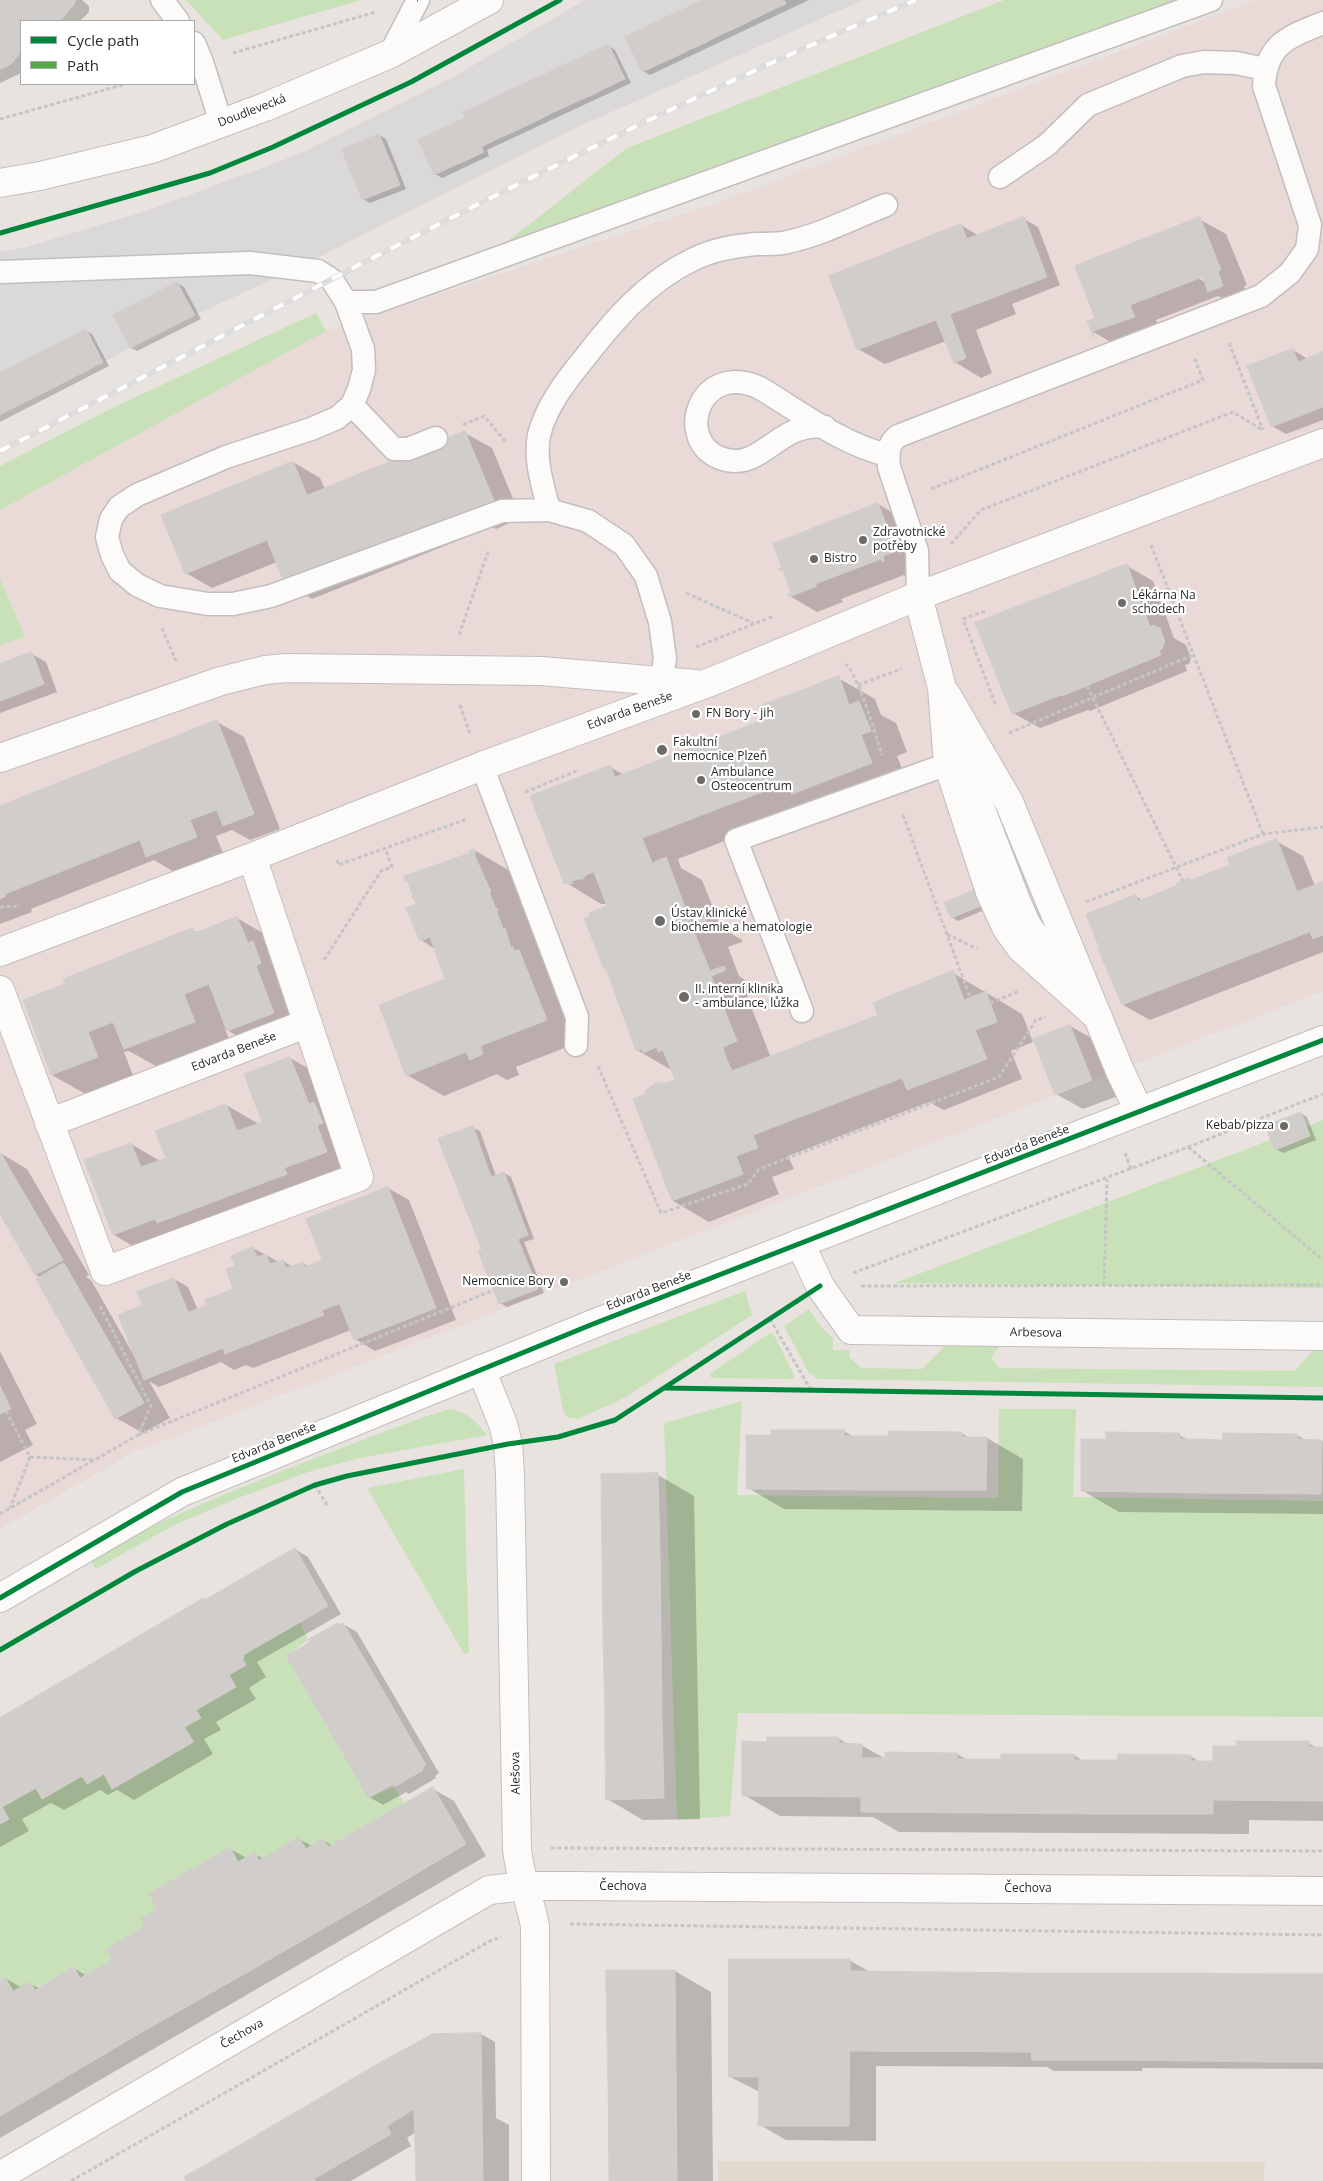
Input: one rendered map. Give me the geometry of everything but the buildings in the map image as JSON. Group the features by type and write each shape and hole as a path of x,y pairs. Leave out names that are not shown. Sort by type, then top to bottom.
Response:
{"street":[{"name":"Doudlevecká","path":"0,183 40,176 152,149 265,108 390,54 489,0"},
{"name":"Edvarda Beneše","path":"0,952 252,857 482,766 713,681 918,596 1323,443"},
{"path":"918,596 942,688 948,764 987,882 1006,927 1021,948 1098,1017"},
{"path":"0,758 189,692 265,670 286,668 541,671 663,670 698,684 713,681"},
{"path":"942,688 1009,802 1139,1111"},
{"path":"0,990 105,1271 359,1177 252,857"},
{"name":"Edvarda Beneše","path":"49,1123 308,1024"},
{"name":"Edvarda Beneše","path":"0,1598 182,1492 481,1369 1323,1040"},
{"name":"Arbesova","path":"800,1244 820,1286 850,1330 1323,1336"},
{"name":"Alešova","path":"481,1369 503,1424 508,1444 518,1868 531,1906 535,1926 536,2181"},
{"name":"Čechova","path":"0,2176 489,1890 524,1886 1323,1891"}],"lane":[{"path":"162,0 177,20"},
{"path":"390,54 417,0"},
{"path":"346,302 376,302 1211,0"},
{"path":"918,596 917,551 889,467 888,455 892,440 898,436 1261,296 1290,273 1307,249 1310,225 1264,86 1265,69 1273,52 1288,37 1323,23"},
{"path":"198,53 220,123"},
{"path":"1000,177 1047,145 1088,105 1174,70 1204,62 1236,62 1265,69"},
{"path":"549,510 540,474 538,448 546,416 562,386 612,323 638,296 670,272 694,259 723,248 782,243 810,235 886,205"},
{"path":"0,272 250,263 318,271 332,280 346,302 363,349 364,370 352,405 337,418 311,429 226,457 184,474 137,495 119,507 111,519 107,537 112,555 120,571 137,585 160,596 208,604 233,604 272,596 502,511 549,510 588,521 624,545 646,576 660,622 663,670"},
{"path":"826,427 812,426 801,428 778,440 756,456 744,461 730,461 718,457 707,449 700,438 696,425 697,412 702,400 711,390 722,384 735,381 748,383 872,452 888,455"},
{"path":"352,405 394,450 408,449 436,438"},
{"path":"802,1011 736,840 948,764"},
{"path":"482,766 577,1017 576,1045"}],"path":[{"path":"198,53 417,0"},
{"path":"0,120 122,85"},
{"path":"1228,340 1264,431"},
{"path":"922,493 1203,380 1193,354"},
{"path":"917,558 954,543 981,510 1233,412 1269,434"},
{"path":"1141,548 1160,541"},
{"path":"1151,544 1263,834"},
{"path":"646,576 754,623"},
{"path":"145,589 189,692"},
{"path":"994,607 963,619 996,706"},
{"path":"663,670 754,623 780,613"},
{"path":"1009,741 1006,734 1193,655"},
{"path":"841,661 848,666 858,685 970,997"},
{"path":"1087,686 1183,881"},
{"path":"325,828 338,865 466,819 582,768"},
{"path":"1080,904 1263,834 1323,827"},
{"path":"299,998 381,870 392,867 385,848"},
{"path":"0,907 26,906"},
{"path":"947,934 980,950"},
{"path":"990,1003 1022,990"},
{"path":"577,1017 661,1214 748,1184 759,1169 999,1077 1036,1020 1055,1015"},
{"path":"820,1286 1131,1169 1323,1094"},
{"path":"1113,1122 1131,1169"},
{"path":"1188,1147 1323,1260"},
{"path":"1104,1286 1107,1178"},
{"path":"105,1271 101,1308 151,1406 138,1435"},
{"path":"820,1286 1323,1285"},
{"path":"0,1514 138,1435 494,1290"},
{"path":"762,1324 777,1314"},
{"path":"770,1319 811,1390"},
{"path":"801,1390 821,1390"},
{"path":"6,1411 30,1457 9,1509"},
{"path":"30,1457 95,1460"},
{"path":"308,1488 323,1482"},
{"path":"315,1484 328,1507"},
{"path":"517,1848 1323,1851"},
{"path":"71,2181 490,1941 535,1926 567,1924 1323,1935"}],"shaded area":[{"path":"585,0 863,0 578,127 295,269 195,315 0,415 0,252 27,247 149,210 299,154 453,77"},
{"name":"Fakultní nemocnice Plzeň","path":"1256,0 1323,0 1323,991 132,1453 0,1529 0,510 326,331 723,201"},
{"path":"718,2161 1265,2162 1264,2181 718,2181"}],"green space":[{"path":"186,0 361,0 223,40"},
{"path":"1004,0 1211,0 495,251 627,148"},
{"path":"316,313 326,331 0,510 0,466 108,410"},
{"path":"0,579 25,637 0,645"},
{"path":"1323,1120 1323,1288 895,1283"},
{"path":"745,1291 752,1315 624,1398 578,1419 567,1417 563,1410 554,1364"},
{"path":"809,1309 822,1328 833,1338 833,1350 850,1350 849,1357 861,1368 922,1369 952,1339 1002,1343 991,1358 1000,1368 1294,1371 1316,1348 1323,1344 1323,1387 818,1379 809,1373 784,1326"},
{"path":"770,1333 774,1335 795,1377 793,1379 711,1378 710,1374"},
{"path":"742,1401 737,1495 998,1498 999,1409 1076,1409 1073,1497 1323,1501 1323,1717 738,1713 730,1816 677,1820 664,1423"},
{"path":"451,1409 472,1418 487,1435 360,1458 311,1471 233,1500 174,1525 96,1569 88,1557 213,1499 341,1448"},
{"path":"464,1469 469,1653 464,1654 367,1488"},
{"path":"300,1623 308,1640 286,1656 368,1798 394,1787 405,1804 328,1847 323,1839 306,1849 259,1860 255,1852 238,1862 229,1847 149,1894 160,1908 141,1918 145,1926 106,1949 112,1960 80,1978 74,1967 35,1990 13,1991 5,1977 0,1980 0,1824 9,1819 2,1807 36,1788 43,1799 82,1776 87,1784 104,1774 113,1789 195,1742 186,1727 201,1718 196,1710 236,1687 229,1675 246,1665 243,1655"}],"railway":[{"path":"0,451 568,159 683,104 916,0"}],"cycle path":[{"path":"0,233 210,173 273,147 411,82 560,0"},
{"path":"0,1598 182,1492 593,1324 1323,1040"},
{"path":"0,1650 136,1571 227,1524 315,1485 347,1476 508,1444 558,1437 615,1420 820,1286"},
{"path":"665,1388 1323,1398"}],"place":[{"name":"Zdravotnické potřeby","path":"863,540"},
{"name":"Bistro","path":"814,559"},
{"name":"Lékárna Na schodech","path":"1122,603"},
{"name":"FN Bory - jih","path":"696,714"},
{"name":"Fakultní nemocnice Plzeň","path":"662,750"},
{"name":"Ambulance Osteocentrum","path":"701,780"},
{"name":"Ústav klinické biochemie a hematologie","path":"660,921"},
{"name":"II. interní klinika - ambulance, lůžka","path":"684,997"},
{"name":"Kebab/pizza","path":"1284,1126"},
{"name":"Nemocnice Bory","path":"564,1282"}]}
